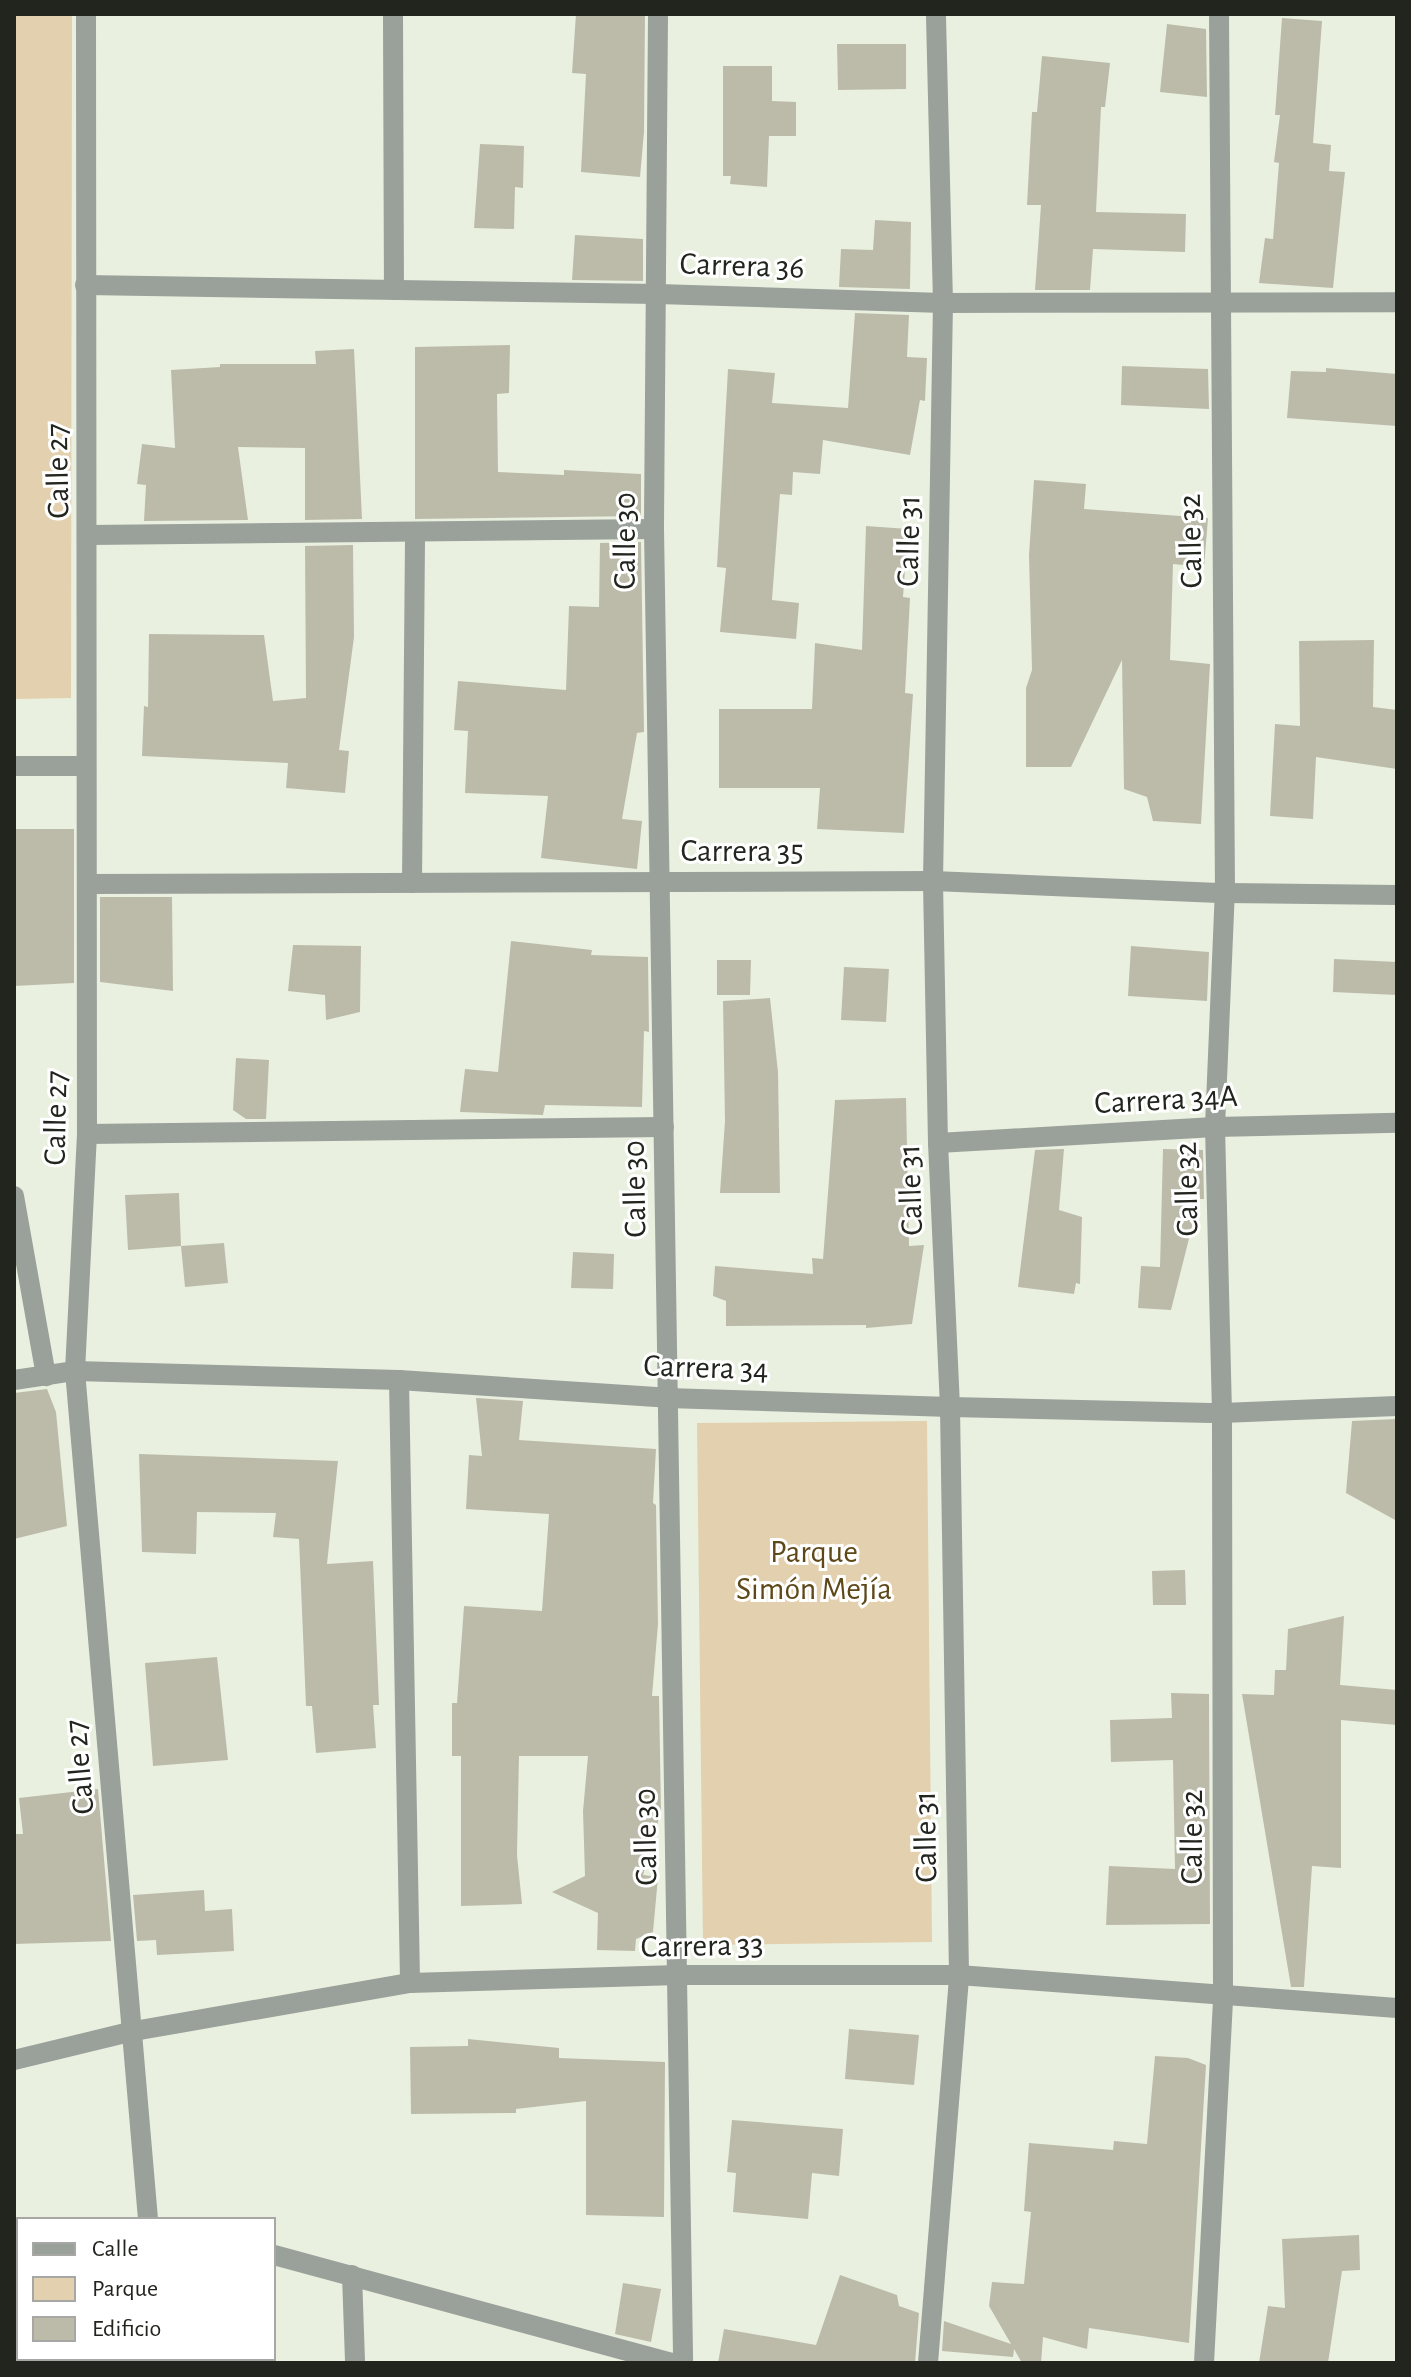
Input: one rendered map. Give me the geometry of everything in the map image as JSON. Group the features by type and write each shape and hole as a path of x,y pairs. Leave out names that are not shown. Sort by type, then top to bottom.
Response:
{"street":[{"name":"Calle 27","path":"86,14 85,285 89,535 87,1134 75,1371 148,2217"},
{"path":"393,14 394,290"},
{"name":"Calle 30","path":"658,14 654,529 683,2363"},
{"name":"Calle 31","path":"928,2363 959,1975 950,1407 938,1143 933,881 943,303 936,14"},
{"name":"Calle 32","path":"1204,2363 1223,1996 1222,1413 1215,1127 1225,893 1218,305 1219,14"},
{"name":"Carrera 36","path":"85,285 658,294 943,303 1218,305 1397,302"},
{"path":"89,535 654,529"},
{"path":"412,883 415,532"},
{"path":"14,766 86,766"},
{"name":"Carrera 35","path":"88,884 933,881 1225,893 1397,895"},
{"name":"Carrera 34A","path":"938,1143 1215,1127 1397,1123"},
{"path":"87,1134 664,1127"},
{"path":"14,1196 46,1376"},
{"name":"Carrera 34","path":"14,1380 75,1371 399,1380 667,1398 1222,1413 1397,1406"},
{"path":"399,1380 410,1983"},
{"name":"Carrera 33","path":"14,2060 134,2031 410,1983 679,1975 959,1975 1397,2008"},
{"path":"276,2256 672,2363"},
{"path":"352,2275 355,2363"}],"green space":[{"path":"14,14 72,14 71,698 14,699"},
{"name":"Parque Simón Mejía","path":"927,1421 932,1942 703,1945 697,1423"}],"building":[{"path":"576,14 645,14 644,132 640,177 581,172 586,74 572,73"},
{"path":"1282,18 1322,21 1313,143 1331,145 1329,171 1345,172 1333,288 1259,283 1265,238 1273,239 1279,163 1274,162 1280,115 1275,115"},
{"path":"1167,24 1206,29 1207,97 1160,92"},
{"path":"837,44 906,44 906,89 838,90"},
{"path":"1042,56 1110,63 1105,107 1101,107 1096,212 1186,214 1185,252 1093,249 1090,290 1035,290 1041,205 1027,205 1032,112 1037,112"},
{"path":"723,66 772,66 772,101 796,102 796,136 769,136 767,187 730,184 731,176 723,176"},
{"path":"480,144 524,146 523,188 515,187 514,229 474,228"},
{"path":"875,220 911,222 910,289 839,287 841,249 873,250"},
{"path":"575,235 643,239 643,281 572,280"},
{"path":"855,313 909,315 907,357 927,358 925,401 920,400 910,455 823,440 820,474 793,472 792,495 780,494 772,600 799,603 796,639 720,632 726,568 717,567 728,369 775,373 772,403 848,408"},
{"path":"510,345 509,393 497,394 498,472 564,475 564,470 641,474 641,516 415,519 415,347"},
{"path":"354,349 362,519 305,520 305,448 238,447 248,520 144,521 146,485 137,484 142,444 175,448 171,370 220,367 220,364 316,364 315,351"},
{"path":"1122,366 1208,369 1209,409 1121,405"},
{"path":"1326,368 1397,374 1397,426 1287,418 1291,371 1326,372"},
{"path":"1034,480 1086,484 1084,509 1208,518 1204,567 1173,564 1170,660 1210,664 1201,824 1153,821 1147,797 1124,789 1122,660 1071,767 1026,767 1026,688 1032,670 1029,555"},
{"path":"866,526 908,529 903,597 910,598 905,693 913,694 904,833 817,829 820,788 719,788 719,709 812,709 815,643 862,650"},
{"path":"641,542 644,732 637,733 622,819 642,821 637,869 541,858 548,796 465,793 468,731 454,730 458,681 566,690 569,606 599,607 600,543"},
{"path":"353,545 354,637 339,750 349,751 345,793 286,788 288,763 142,756 144,706 148,707 149,634 264,635 273,701 306,698 305,546"},
{"path":"1374,640 1373,707 1397,710 1397,769 1316,757 1313,819 1270,816 1275,724 1300,726 1299,641"},
{"path":"14,829 74,829 74,983 14,986"},
{"path":"100,897 172,897 173,991 100,982"},
{"path":"511,941 592,950 591,955 648,957 649,1032 644,1031 642,1107 545,1105 543,1115 460,1112 465,1069 498,1072"},
{"path":"293,945 361,946 360,1012 326,1020 325,995 288,991"},
{"path":"1131,946 1209,952 1207,1001 1128,996"},
{"path":"1334,959 1397,962 1397,995 1333,992"},
{"path":"717,960 751,960 750,995 717,995"},
{"path":"844,967 889,969 886,1022 841,1020"},
{"path":"770,998 778,1072 780,1193 720,1193 725,1121 723,1001"},
{"path":"236,1058 269,1060 266,1119 246,1119 233,1110"},
{"path":"906,1098 909,1246 924,1245 912,1324 866,1328 866,1325 726,1326 726,1301 713,1296 715,1266 813,1274 812,1258 823,1259 835,1100"},
{"path":"1064,1149 1059,1210 1082,1217 1080,1284 1076,1283 1074,1294 1018,1287 1035,1150"},
{"path":"1163,1149 1203,1150 1204,1199 1199,1199 1171,1310 1138,1308 1141,1266 1160,1267"},
{"path":"179,1193 181,1246 128,1250 125,1195"},
{"path":"224,1243 228,1283 185,1287 181,1246"},
{"path":"573,1252 614,1254 613,1289 571,1288"},
{"path":"47,1389 56,1412 67,1526 14,1539 14,1393"},
{"path":"476,1398 523,1401 519,1440 656,1449 653,1503 656,1505 658,1624 652,1696 659,1696 661,1811 643,1875 658,1877 653,1932 636,1939 635,1951 597,1950 598,1913 552,1892 585,1876 583,1811 588,1756 519,1756 517,1855 522,1904 461,1906 461,1756 452,1756 452,1703 457,1703 464,1606 542,1611 549,1514 466,1509 469,1455 482,1456"},
{"path":"1397,1419 1397,1521 1346,1493 1352,1421"},
{"path":"139,1454 338,1461 327,1564 373,1561 379,1705 373,1705 376,1748 316,1753 312,1706 306,1706 299,1539 273,1537 276,1513 197,1512 196,1554 142,1552"},
{"path":"1185,1570 1186,1605 1153,1605 1152,1571"},
{"path":"1344,1616 1340,1685 1397,1690 1397,1725 1341,1720 1341,1868 1312,1866 1304,1987 1291,1987 1242,1694 1274,1695 1275,1670 1286,1670 1288,1629"},
{"path":"217,1657 228,1760 153,1766 145,1663"},
{"path":"1171,1693 1209,1694 1210,1924 1106,1925 1109,1866 1175,1869 1173,1760 1111,1762 1110,1720 1172,1718"},
{"path":"98,1789 111,1941 14,1944 14,1834 23,1834 19,1798"},
{"path":"204,1890 205,1911 232,1909 234,1951 157,1955 156,1940 137,1941 133,1895"},
{"path":"849,2029 919,2035 914,2085 845,2079"},
{"path":"468,2039 559,2048 559,2058 665,2062 664,2217 586,2215 586,2101 516,2109 516,2113 411,2114 410,2047 468,2046"},
{"path":"1155,2056 1188,2058 1206,2065 1189,2343 1089,2328 1087,2349 1043,2337 1041,2363 1022,2363 1014,2349 1013,2357 942,2351 944,2321 1011,2344 989,2306 992,2282 1024,2284 1031,2212 1024,2211 1029,2143 1113,2150 1114,2141 1147,2144"},
{"path":"732,2120 843,2129 839,2176 812,2173 808,2219 733,2212 736,2173 727,2172"},
{"path":"1359,2235 1360,2270 1342,2271 1328,2363 1259,2363 1268,2306 1285,2308 1282,2239"},
{"path":"840,2275 897,2295 899,2306 919,2313 915,2363 718,2363 724,2329 816,2345"},
{"path":"623,2283 661,2289 651,2342 615,2334"}]}
